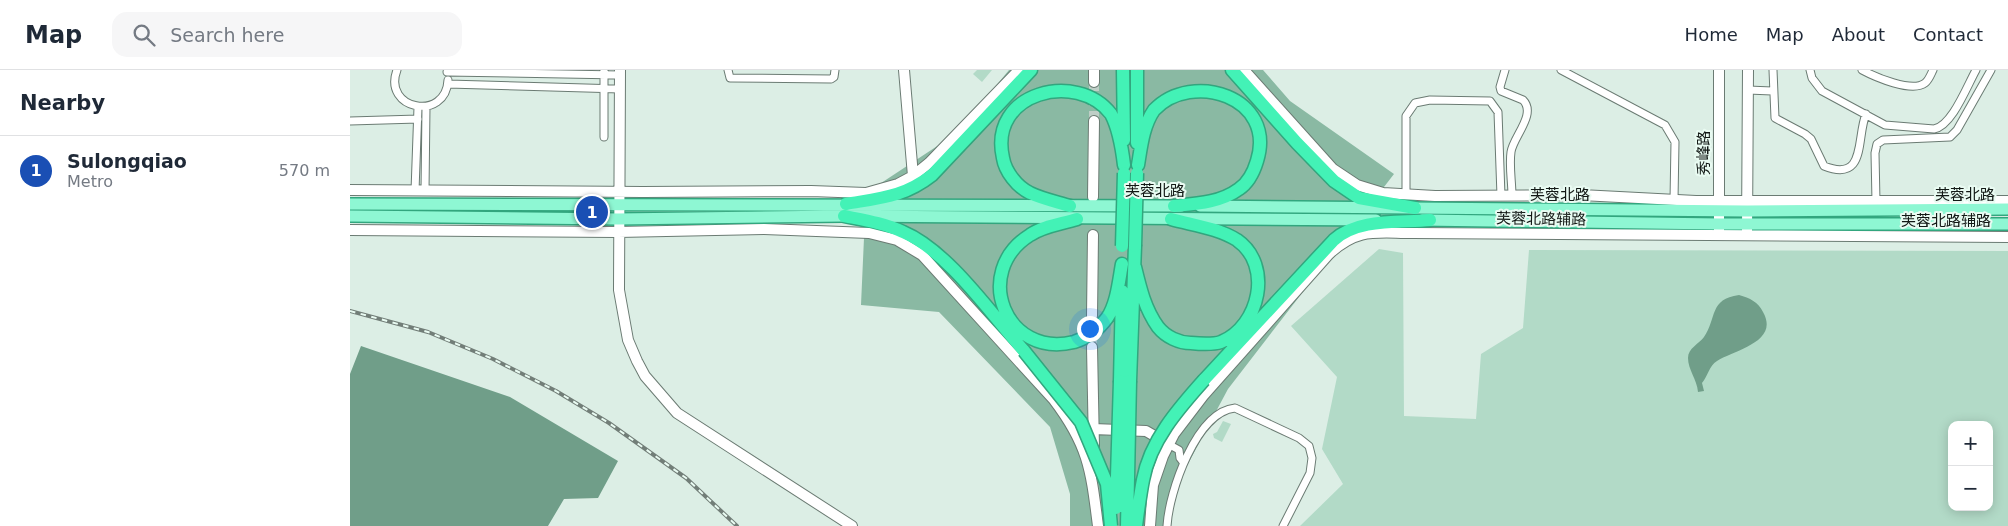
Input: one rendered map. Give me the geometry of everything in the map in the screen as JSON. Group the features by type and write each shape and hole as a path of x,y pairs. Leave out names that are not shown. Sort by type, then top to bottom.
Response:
{"highway":[{"path":"845,210 896,196 919,185 932,175 1031,70"},
{"path":"1123,70 1131,169"},
{"path":"1116,526 1125,381 1131,169 1137,70"},
{"path":"1232,70 1297,143 1334,181 1359,198 1415,208"},
{"path":"1131,169 1153,111 1160,102 1179,88 1193,84 1217,87 1229,91 1247,106 1257,123 1260,139 1260,152 1250,177 1240,189 1224,198 1173,213"},
{"path":"1070,206 1029,193 1009,174 1004,162 1001,149 1002,128 1013,106 1033,90 1049,86 1078,87 1089,92 1110,113 1131,169"},
{"path":"845,210 902,231 935,251 1024,352 1081,422 1107,484 1111,526"},
{"path":"1129,265 1158,328 1167,335 1185,343 1206,345 1221,342 1245,324 1253,310 1258,284 1254,262 1247,251 1238,241 1223,233 1173,213"},
{"path":"1076,219 1030,235 1013,248 1005,262 1000,277 999,292 1008,317 1017,328 1042,344 1062,345 1083,340 1108,318 1129,265"},
{"path":"1136,526 1143,479 1152,453 1169,421 1204,380 1334,240 1345,231 1366,225 1430,220"},
{"path":"1125,381 1127,526"}],"main road":[{"path":"350,204 618,198 845,210"},
{"name":"芙蓉北路","path":"845,210 1113,206 1173,213 1719,230 2008,224"},
{"name":"芙蓉北路","path":"845,210 1113,219 1173,213 1415,208 1747,206 2008,209"},
{"path":"350,216 618,220 845,210"}],"street":[{"path":"397,70 395,85 399,95 407,103 418,107 438,101 448,84 447,71 620,73 619,290 625,331 637,361 659,394 677,413 717,441 852,526"},
{"path":"728,70 730,78 762,74 806,80 831,79 834,77 835,70"},
{"path":"806,80 807,70"},
{"path":"904,70 913,176"},
{"path":"350,190 618,198 811,191 866,193 887,188 913,176 1019,70"},
{"path":"1094,70 1094,82"},
{"name":"芙蓉北路辅路","path":"1244,70 1339,173 1367,189 1406,196 1581,195 1674,200 1719,206"},
{"path":"1505,70 1500,87 1502,91 1523,100 1526,108 1524,122 1511,150 1512,196"},
{"path":"1561,70 1665,125 1675,142 1674,200"},
{"name":"秀峰路","path":"1719,70 1719,230"},
{"path":"1747,230 1748,70"},
{"path":"1773,70 1772,90 1776,118 1811,140 1819,160 1828,168 1848,168 1857,160 1866,114"},
{"path":"1810,70 1812,78 1822,91 1891,126 1940,128 1949,120 1976,70"},
{"path":"1862,70 1877,78 1916,87 1926,82 1933,70"},
{"path":"1876,202 1875,153 1877,144 1883,140 1950,137 1957,130 1991,70"},
{"path":"604,73 604,137"},
{"path":"448,84 620,89"},
{"path":"1748,90 1772,90"},
{"path":"1406,196 1406,116 1415,103 1430,100 1490,101 1495,107 1498,112 1501,196"},
{"path":"420,191 426,106"},
{"path":"418,107 420,191"},
{"path":"350,121 418,119"},
{"path":"1093,197 1094,121"},
{"name":"芙蓉北路辅路","path":"1747,206 2008,200"},
{"path":"350,230 618,232 764,230 869,232 897,240 922,255 1048,393 1071,422 1082,442 1089,463 1098,526"},
{"name":"芙蓉北路辅路","path":"1150,526 1153,485 1168,444 1203,396 1330,254 1352,236 1362,233 1719,230"},
{"name":"芙蓉北路辅路","path":"1747,230 2008,237"},
{"path":"1092,316 1093,235"},
{"path":"1092,346 1093,429 1098,526"},
{"path":"1167,526 1171,496 1183,462 1202,432 1218,414 1236,408 1307,443 1312,458 1311,470 1283,526"},
{"path":"1093,429 1146,431 1178,450 1191,449"},
{"path":"1178,450 1183,462"}],"shaded area":[{"path":"977,70 992,70 982,82 973,74"},
{"path":"1009,70 1263,70 1290,101 1394,174 1228,389 1174,490 1171,526 1070,526 1070,494 1050,427 939,312 861,305 866,193 957,133"},
{"path":"1379,249 1403,253 1404,416 1476,419 1481,354 1523,328 1529,250 2008,251 2008,526 1300,526 1343,484 1322,449 1337,377 1291,326"},
{"path":"1739,295 1759,306 1767,322 1765,331 1753,344 1714,363 1702,383 1704,391 1698,392 1689,367 1688,355 1704,337 1718,305 1729,297"},
{"path":"361,346 510,397 618,461 598,498 564,499 548,526 350,526 350,374"},
{"path":"1223,421 1231,424 1222,442 1214,438 1213,434 1217,432"}],"tunnel":[{"path":"1094,82 1094,121"},
{"path":"1092,316 1092,347"}],"railway":[{"path":"350,311 428,332 493,359 556,391 609,423 686,478 737,526"}],"place":[{"name":"Sulongqiao","path":"592,212"}]}
